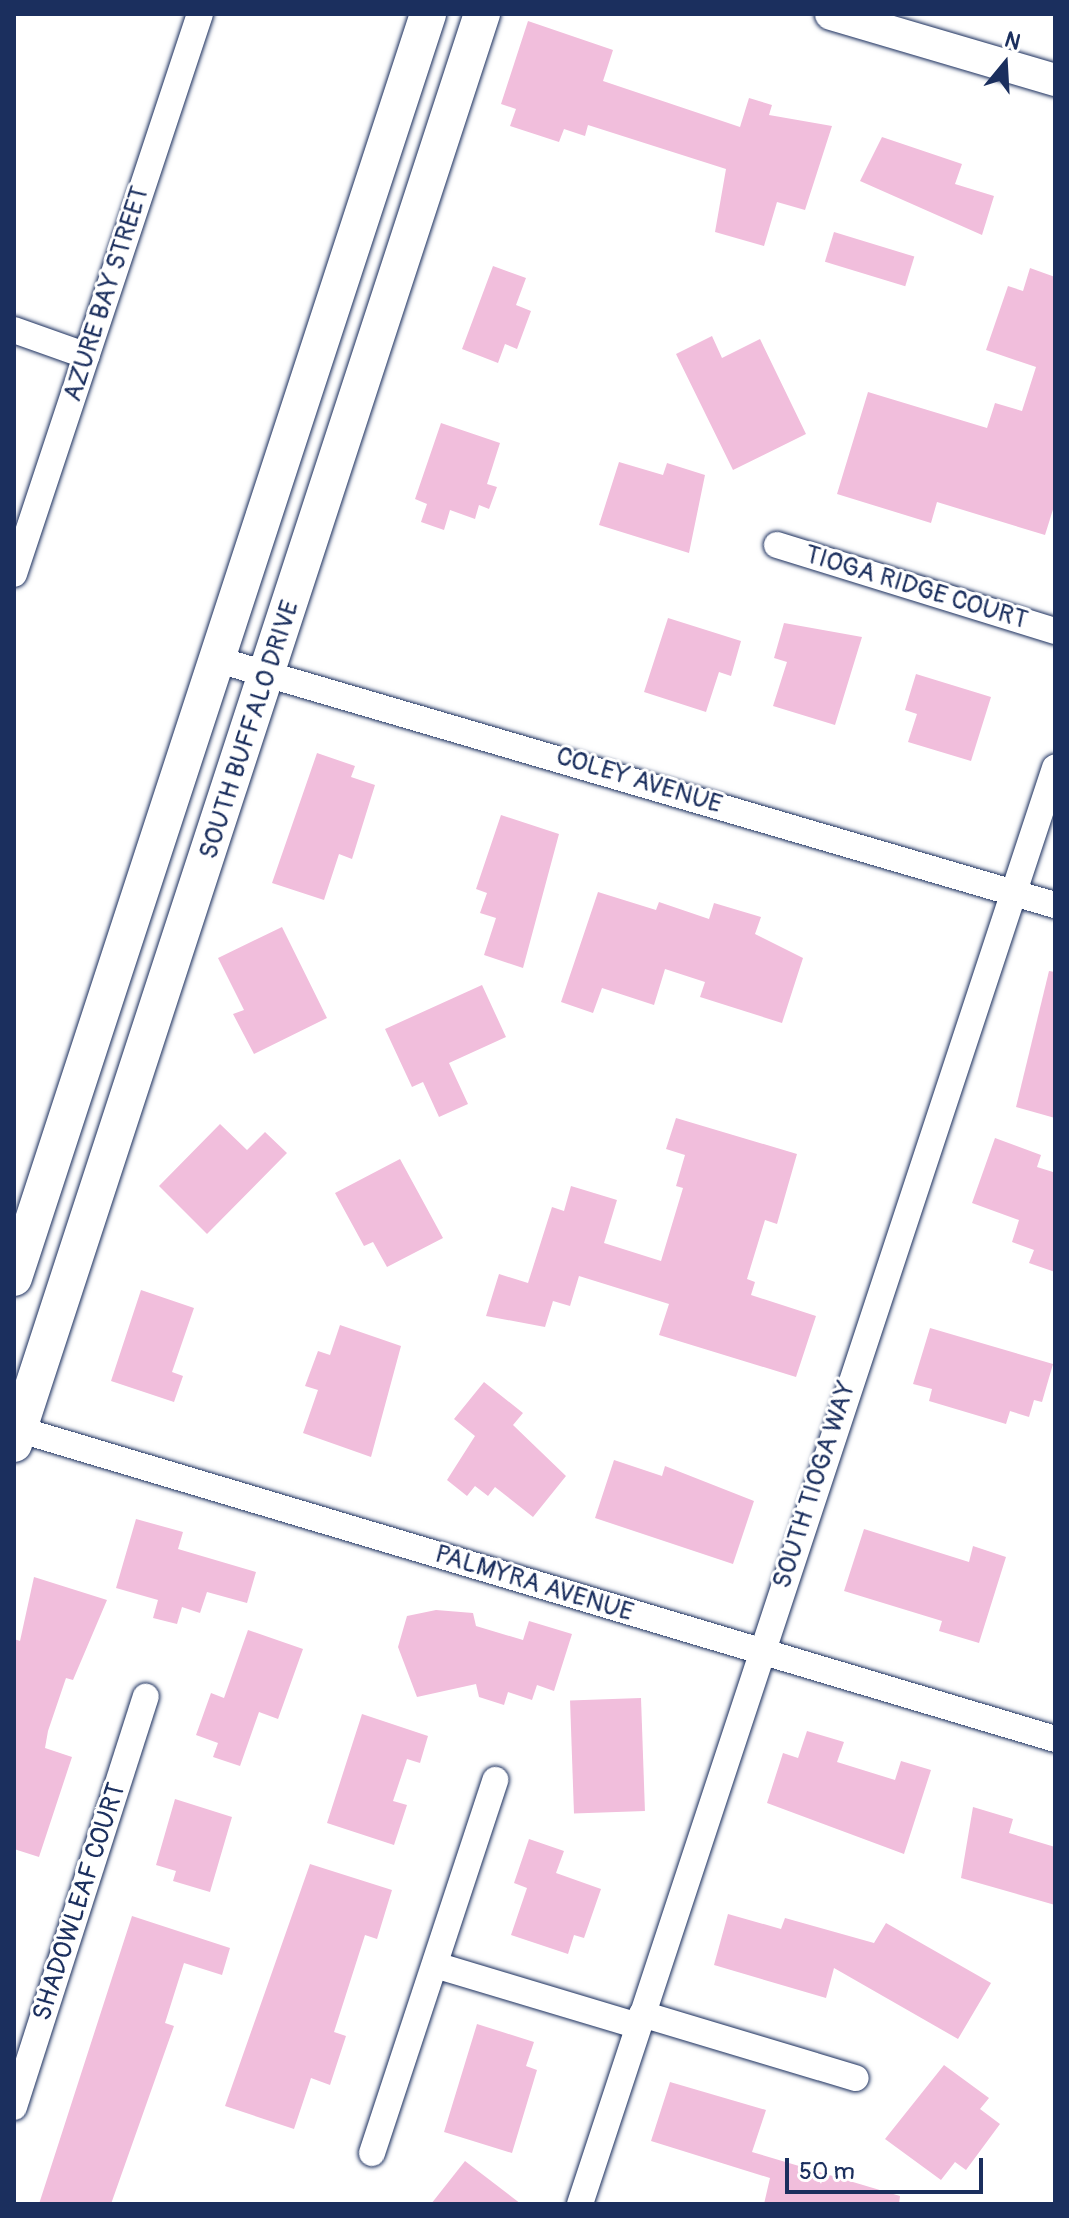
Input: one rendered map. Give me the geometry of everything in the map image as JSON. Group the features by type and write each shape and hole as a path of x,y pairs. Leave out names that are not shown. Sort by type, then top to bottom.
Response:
{"main road":[{"name":"SOUTH BUFFALO DRIVE","path":"14,1278 222,661 428,14"},
{"name":"SOUTH BUFFALO DRIVE","path":"16,1434 269,674 482,14"}],"street":[{"name":"AZURE BAY STREET","path":"14,574 200,14"},
{"path":"831,14 1055,80"},
{"path":"14,330 87,356"},
{"name":"TIOGA RIDGE COURT","path":"777,545 1055,631"},
{"name":"COLEY AVENUE","path":"222,661 1055,905"},
{"name":"SOUTH TIOGA WAY","path":"580,2204 1055,768"},
{"name":"PALMYRA AVENUE","path":"16,1434 1055,1739"},
{"name":"SHADOWLEAF COURT","path":"14,2107 146,1697"},
{"path":"372,2153 495,1780"},
{"path":"435,1965 856,2078"}],"building":[{"path":"528,21 613,50 603,81 740,127 749,98 772,105 769,115 832,126 805,210 777,202 764,246 715,232 726,169 588,125 585,136 564,129 559,142 510,126 516,109 501,104"},
{"path":"882,137 962,164 955,184 994,196 982,235 860,181"},
{"path":"834,232 914,257 905,286 825,262"},
{"path":"493,266 526,278 516,305 531,311 517,349 505,344 498,363 462,349"},
{"path":"1030,268 1055,277 1055,503 1045,535 937,502 931,523 837,494 868,392 987,428 995,403 1022,411 1036,367 986,350 1008,286 1023,291"},
{"path":"712,336 722,358 760,339 806,434 733,470 676,354"},
{"path":"441,423 500,443 487,484 497,487 489,509 479,505 475,519 450,510 444,530 421,522 427,504 415,499"},
{"path":"619,462 663,475 667,463 705,475 689,553 599,525"},
{"path":"668,618 741,641 731,676 719,672 706,712 644,692"},
{"path":"784,623 862,637 835,725 773,706 787,662 774,658"},
{"path":"916,674 991,697 971,761 908,742 917,714 905,710"},
{"path":"317,753 355,766 351,777 375,785 352,859 339,854 324,900 272,883"},
{"path":"501,815 559,834 523,968 484,955 496,918 480,913 487,893 476,889"},
{"path":"598,892 656,910 659,902 709,919 714,903 761,917 755,934 803,958 782,1023 700,997 705,982 665,969 654,1005 602,988 593,1013 561,1002"},
{"path":"282,927 327,1018 254,1054 233,1014 244,1010 218,958"},
{"path":"1049,971 1055,972 1055,1118 1016,1107"},
{"path":"482,985 506,1037 449,1063 468,1104 439,1117 423,1082 412,1087 385,1029"},
{"path":"676,1118 797,1154 777,1224 765,1220 747,1279 755,1282 751,1295 816,1316 796,1377 659,1335 669,1304 579,1276 570,1306 553,1301 545,1327 486,1316 499,1274 528,1283 552,1207 564,1211 571,1186 617,1200 604,1243 661,1261 683,1188 676,1186 685,1155 666,1149"},
{"path":"220,1124 247,1150 265,1132 287,1153 207,1234 159,1186"},
{"path":"995,1138 1041,1155 1037,1167 1053,1172 1055,1272 1029,1263 1034,1250 1012,1242 1019,1220 972,1203"},
{"path":"400,1159 443,1238 387,1267 373,1242 364,1246 335,1193"},
{"path":"141,1290 194,1308 172,1372 183,1376 174,1402 111,1381"},
{"path":"340,1325 401,1346 371,1457 303,1433 318,1390 305,1386 318,1351 330,1355"},
{"path":"930,1328 1053,1364 1042,1402 1034,1400 1029,1417 1010,1411 1006,1424 929,1401 932,1389 913,1384"},
{"path":"484,1382 523,1413 513,1425 566,1476 533,1517 495,1487 488,1496 475,1486 467,1496 447,1480 475,1436 454,1419"},
{"path":"614,1460 662,1476 665,1466 754,1501 733,1564 595,1518"},
{"path":"136,1519 183,1532 178,1549 256,1572 247,1603 207,1592 200,1613 182,1607 177,1624 153,1618 158,1600 116,1588"},
{"path":"864,1529 969,1562 973,1546 1006,1557 979,1643 939,1631 942,1621 844,1591"},
{"path":"34,1577 107,1600 73,1680 66,1678 48,1731 45,1748 72,1757 39,1857 14,1849 14,1639 20,1641"},
{"path":"436,1610 473,1613 476,1626 523,1640 529,1621 572,1634 554,1691 537,1685 532,1700 508,1692 504,1705 479,1697 476,1684 417,1697 398,1647 407,1616"},
{"path":"248,1630 303,1649 278,1719 259,1712 240,1766 213,1757 218,1743 196,1735 211,1693 224,1698"},
{"path":"641,1698 645,1811 574,1813 570,1700"},
{"path":"362,1714 428,1736 420,1763 407,1759 393,1801 407,1805 394,1845 327,1823"},
{"path":"807,1731 844,1742 837,1762 895,1780 901,1761 931,1770 904,1854 767,1803 783,1753 798,1758"},
{"path":"175,1799 232,1817 210,1892 173,1881 176,1871 156,1865"},
{"path":"973,1807 1013,1819 1009,1833 1055,1847 1055,1905 961,1878"},
{"path":"529,1839 564,1851 556,1873 601,1889 584,1938 574,1935 568,1954 511,1935 527,1888 514,1883"},
{"path":"310,1864 392,1890 377,1939 365,1935 334,2032 346,2036 330,2085 311,2078 294,2129 225,2106"},
{"path":"728,1914 781,1929 785,1918 874,1943 886,1923 991,1983 958,2039 834,1968 826,1998 714,1965"},
{"path":"132,1916 230,1948 222,1975 184,1963 165,2023 174,2026 111,2204 39,2204"},
{"path":"477,2024 534,2042 526,2066 537,2070 512,2153 444,2132"},
{"path":"944,2065 989,2098 980,2109 1000,2124 966,2170 955,2162 941,2180 885,2139"},
{"path":"670,2082 766,2110 752,2152 900,2196 899,2204 764,2204 770,2178 651,2141"},
{"path":"465,2161 521,2204 431,2204"}]}
